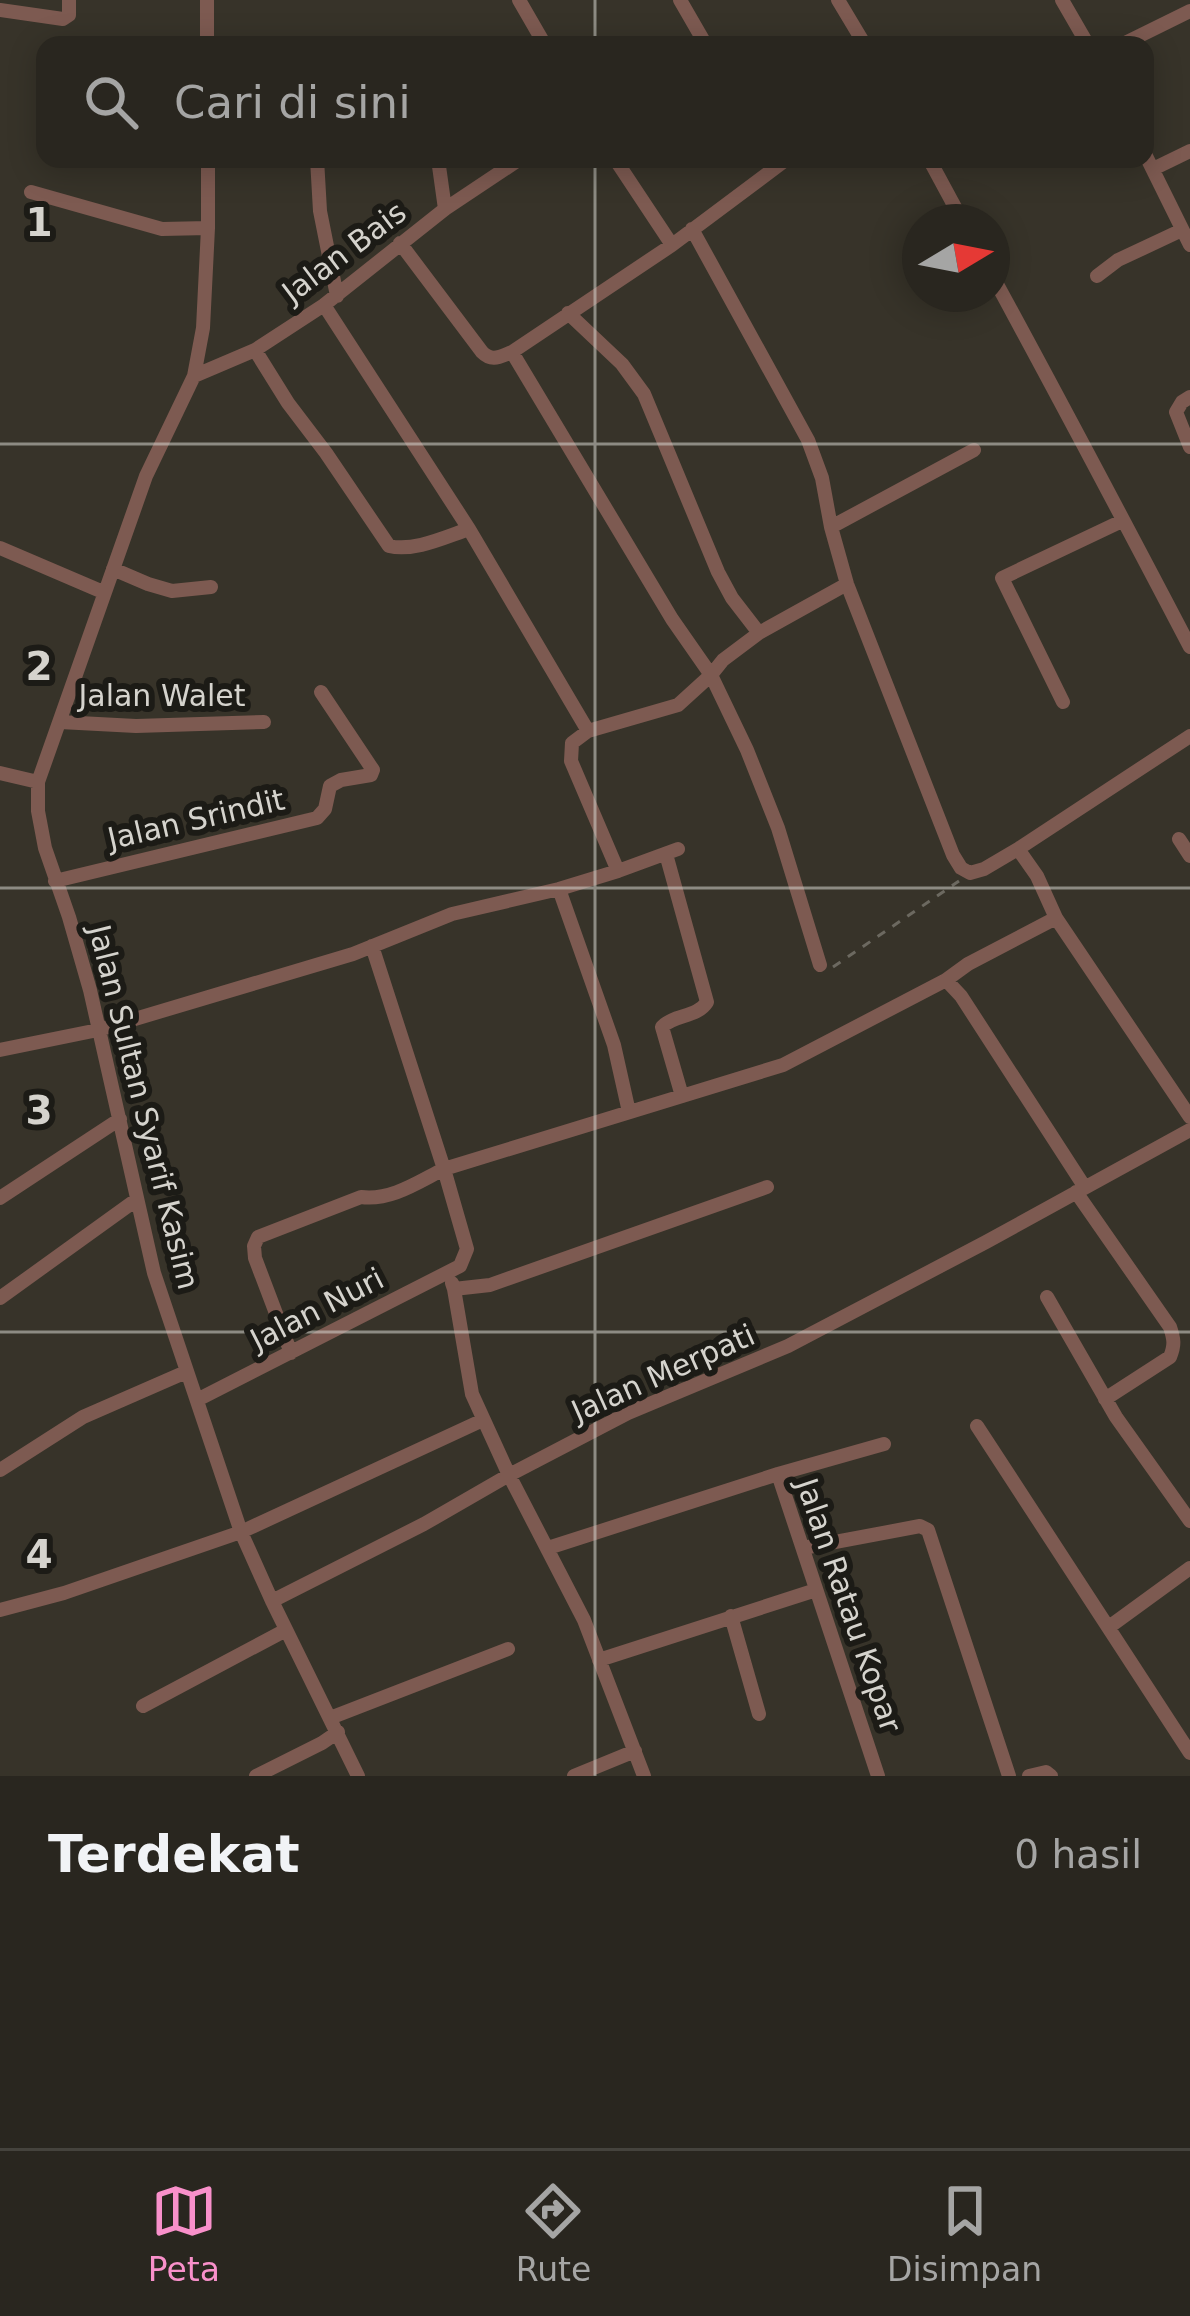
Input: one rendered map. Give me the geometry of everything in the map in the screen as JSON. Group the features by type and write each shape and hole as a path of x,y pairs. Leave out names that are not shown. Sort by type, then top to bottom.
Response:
{"street":[{"path":"0,10 63,19 69,15 69,0"},
{"path":"207,0 207,36"},
{"path":"519,0 540,36"},
{"path":"680,0 701,36"},
{"path":"838,0 860,36"},
{"path":"1062,0 1083,36"},
{"path":"1139,36 1190,11"},
{"path":"1154,160 1190,151"},
{"name":"Jalan Sultan Syarif Kasim","path":"208,168 201,346 194,376 146,476 38,782 41,832 74,935 154,1273 186,1372 241,1532 358,1776"},
{"path":"318,168 330,300 588,731"},
{"path":"439,168 446,209"},
{"name":"Jalan Bais","path":"194,376 255,350 507,168"},
{"path":"621,168 672,245"},
{"path":"400,243 488,357 495,359 632,274 770,168"},
{"path":"934,168 953,204"},
{"path":"1152,168 1190,245"},
{"path":"31,192 162,229 208,228"},
{"path":"692,230 808,440 847,584 961,868 970,873 983,869 1018,849 1190,736"},
{"path":"1097,276 1124,257 1182,230"},
{"path":"1010,307 1190,647"},
{"path":"568,313 622,364 644,394 718,572 759,633"},
{"path":"255,350 389,546 402,548 469,529"},
{"path":"512,352 671,620 711,675 778,828 820,965"},
{"path":"1190,397 1176,412 1190,447"},
{"path":"832,527 974,450"},
{"path":"1063,702 1002,578 1122,521"},
{"path":"0,548 103,592"},
{"path":"113,569 172,591 211,587"},
{"path":"618,871 571,761 572,743 588,731 678,705 723,660 759,633 847,584"},
{"name":"Jalan Srindit","path":"55,881 317,818 325,809 330,786 371,775 373,770 320,692"},
{"name":"Jalan Walet","path":"60,722 136,726 264,722"},
{"path":"0,773 38,782"},
{"path":"1179,839 1190,856"},
{"path":"1018,849 1056,918 1190,1118"},
{"path":"0,1050 98,1030 372,946 452,914 560,889 672,851 707,1002 701,1010 662,1027 682,1096"},
{"path":"560,889 607,1024 628,1112"},
{"path":"291,1353 255,1258 258,1238 362,1197 389,1196 444,1169 783,1065 1056,918"},
{"path":"372,946 467,1250 454,1269 467,1376 509,1475 584,1620 644,1776"},
{"path":"946,980 961,996 1170,1328 1174,1339 1170,1357 1105,1399"},
{"path":"0,1198 120,1119"},
{"name":"Jalan Merpati","path":"272,1601 628,1413 788,1346 1190,1130"},
{"path":"454,1289 490,1286 767,1187"},
{"path":"0,1298 136,1200"},
{"name":"Jalan Nuri","path":"197,1400 454,1269"},
{"path":"1047,1297 1116,1418 1190,1521"},
{"path":"0,1470 83,1417 186,1372"},
{"path":"0,1610 241,1532 483,1420"},
{"path":"977,1426 1190,1753"},
{"path":"778,1474 884,1444"},
{"name":"Jalan Ratau Kopar","path":"548,1548 778,1474 878,1776"},
{"path":"803,1548 920,1526 928,1530 1010,1776"},
{"path":"1109,1627 1190,1568"},
{"path":"599,1660 816,1590"},
{"path":"731,1616 759,1714"},
{"path":"143,1706 286,1630"},
{"path":"256,1776 322,1743 334,1725 508,1649"},
{"path":"574,1776 634,1751"},
{"path":"1029,1776 1050,1775"}],"path":[{"path":"820,965 838,965 970,873"}]}
